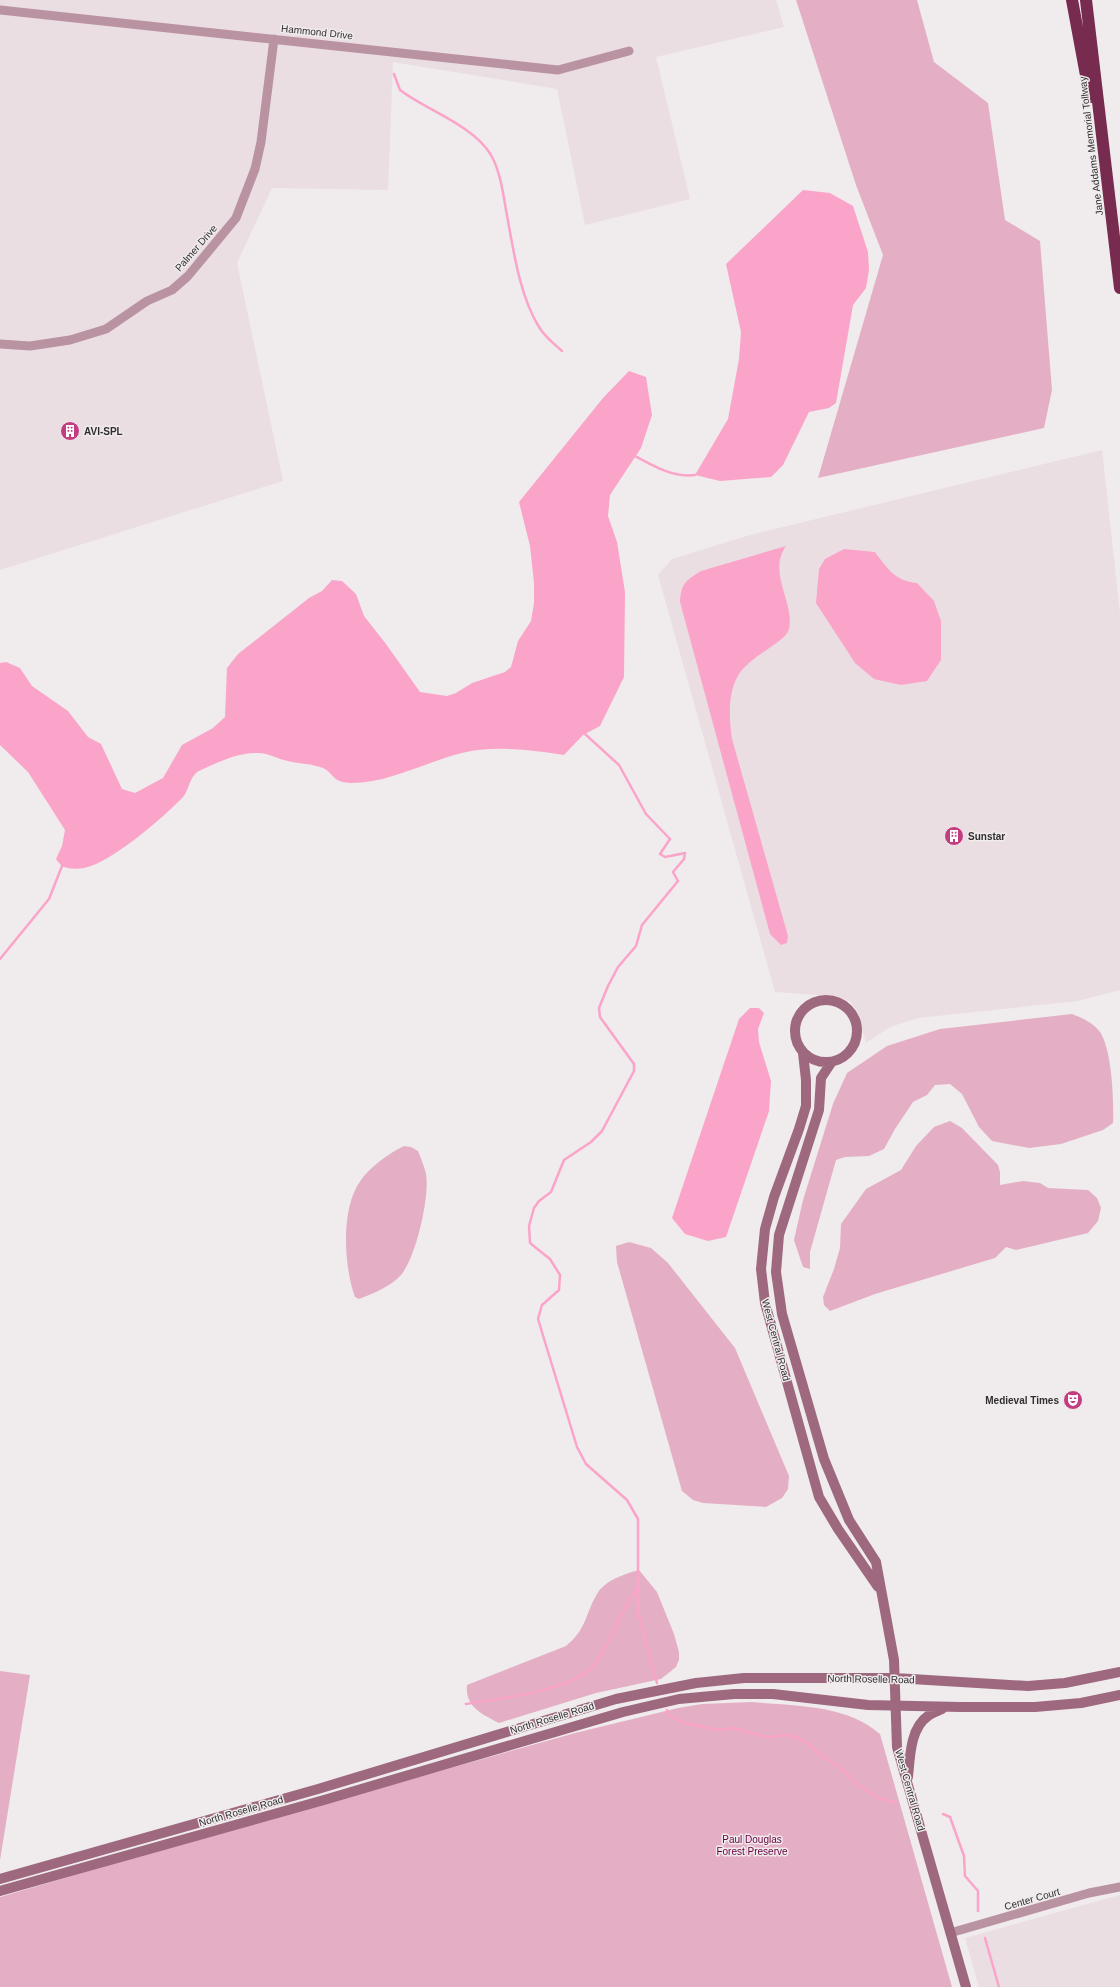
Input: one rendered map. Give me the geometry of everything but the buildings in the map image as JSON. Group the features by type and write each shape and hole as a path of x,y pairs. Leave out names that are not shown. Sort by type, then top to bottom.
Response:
{"highway":[{"path":"1072,0 1110,200"},
{"name":"Jane Addams Memorial Tollway","path":"1086,0 1120,288"}],"main road":[{"path":"820,1000 837,1002 844,1006 853,1016 857,1030 857,1037 850,1051 838,1060 831,1062 816,1061 803,1053 795,1038 796,1021 799,1014 812,1003 820,1000"},
{"name":"West Central Road","path":"803,1053 806,1080 806,1106 800,1129 772,1204 765,1228 761,1268 765,1303 819,1497 838,1529 879,1588"},
{"name":"West Central Road","path":"831,1062 821,1078 819,1110 780,1228 776,1272 782,1314 824,1459 849,1520 876,1562 879,1588 894,1660 897,1747 966,1987"},
{"path":"762,1260 776,1262"},
{"path":"781,1360 795,1357"},
{"path":"809,1463 824,1459"},
{"name":"North Roselle Road","path":"0,1879 318,1789 616,1699 696,1683 744,1678 895,1678 1028,1686 1065,1683 1120,1672"},
{"name":"North Roselle Road","path":"0,1891 649,1705 679,1699 734,1694 793,1696 836,1703 895,1707 946,1708 1035,1707 1081,1703 1120,1695"},
{"path":"907,1781 912,1744 918,1727 927,1716 946,1708"}],"street":[{"name":"Hammond Drive","path":"0,10 558,70 629,51"},
{"name":"Palmer Drive","path":"0,344 30,346 70,340 106,329 147,301 172,290 188,276 236,218 255,169 262,142 274,39"},
{"name":"Center Court","path":"950,1933 1089,1893 1120,1887"}],"shaded area":[{"path":"0,0 776,0 784,27 656,57 690,199 585,225 557,89 393,62 388,190 272,188 237,263 283,481 0,570"},
{"path":"803,190 830,193 853,206 868,252 869,270 866,288 853,305 836,403 829,408 809,412 783,465 771,477 720,481 695,475 728,419 739,359 741,332 726,264"},
{"path":"629,371 646,377 652,415 641,448 610,495 608,516 617,542 625,592 624,677 600,726 583,735 564,755 513,749 486,749 462,753 394,776 365,782 351,783 340,781 327,770 313,765 289,761 265,754 243,754 221,761 197,772 183,797 175,805 140,836 114,854 91,866 81,868 72,869 62,866 58,862 56,859 62,846 65,830 28,772 0,745 0,663 6,662 20,668 32,686 68,711 88,737 101,744 122,789 135,793 163,778 182,745 213,728 225,717 227,668 238,654 309,598 322,591 332,580 342,581 356,594 364,616 420,692 447,696 456,693 472,683 505,672 511,667 518,641 531,621 534,603 534,583 530,546 519,502 603,398"},
{"path":"1102,450 1120,613 1120,990 1078,1001 918,1018 890,1027 866,1043 857,1011 850,1001 832,996 775,992 658,575 672,559 750,535"},
{"path":"786,546 781,556 779,567 790,619 789,629 783,638 753,660 741,671 736,678 733,687 730,704 732,739 788,936 787,943 781,945 770,934 680,602 681,591 685,584 688,580 701,571"},
{"path":"844,549 875,552 897,577 909,582 917,583 934,601 941,621 941,660 927,681 901,685 874,679 855,663 816,603 819,569 825,559"},
{"path":"750,1008 759,1008 764,1013 758,1029 759,1042 771,1081 769,1111 726,1237 708,1241 685,1234 672,1218 739,1019"},
{"path":"1120,1895 1120,1987 979,1987 965,1938"}],"green space":[{"path":"796,0 917,0 934,62 988,103 1005,220 1040,241 1052,390 1044,428 818,478 883,255 856,185"},
{"path":"1072,1014 1091,1023 1100,1032 1104,1040 1110,1063 1113,1123 1103,1130 1061,1144 1029,1148 992,1141 979,1127 962,1094 950,1084 935,1085 927,1095 913,1102 884,1149 869,1156 845,1157 836,1160 810,1252 810,1269 803,1267 794,1240 803,1200 833,1104 847,1073 887,1046 940,1029"},
{"path":"950,1121 962,1128 998,1165 1000,1172 1000,1185 1023,1181 1040,1183 1048,1188 1088,1190 1097,1198 1101,1208 1098,1221 1088,1233 1016,1250 1006,1247 995,1258 875,1294 830,1311 824,1305 823,1297 834,1269 840,1248 841,1224 866,1189 901,1170 916,1146 934,1127"},
{"path":"404,1146 411,1147 418,1151 426,1174 426,1197 417,1241 407,1267 397,1279 376,1292 359,1299 355,1297 351,1285 348,1270 346,1238 347,1221 354,1192 369,1170 392,1152"},
{"path":"629,1242 651,1248 668,1263 735,1348 789,1476 788,1489 782,1498 766,1507 703,1503 693,1500 682,1491 617,1262 616,1246"},
{"path":"639,1570 657,1592 674,1634 679,1652 679,1660 676,1667 661,1679 596,1693 499,1723 476,1709 469,1699 467,1685 566,1646 578,1634 593,1601 601,1589 616,1578"},
{"path":"0,1671 30,1675 0,1860"},
{"name":"Paul Douglas Forest Preserve","path":"751,1702 819,1708 836,1712 852,1717 866,1724 880,1734 952,1987 0,1987 0,1897 198,1839 575,1733 678,1708 702,1704"}],"waterway":[{"path":"394,74 400,90 473,135 483,144 491,155 501,182 514,255 526,300 541,331 562,351"},
{"path":"635,456 656,467 672,473 679,475 695,475"},
{"path":"585,734 619,765 646,814 670,839 660,854 665,857 685,853 684,859 673,872 678,881 642,925 636,946 618,967 599,1008 600,1017 634,1064 634,1071 602,1131 591,1142 564,1160 551,1192 539,1201 534,1208 529,1226 530,1243 550,1259 560,1275 559,1290 542,1305 538,1319 577,1447 586,1464 627,1500 638,1519 638,1613 657,1683"},
{"path":"0,959 49,899 62,866"},
{"path":"466,1704 518,1696 557,1686 575,1679 589,1670 599,1659 626,1606 637,1589"},
{"path":"667,1710 668,1715 681,1722 717,1730 733,1728 767,1737 790,1735 806,1742 821,1756 838,1766 857,1784 878,1798 895,1802"},
{"path":"943,1814 950,1817 964,1856 965,1876 978,1891 978,1911"},
{"path":"985,1938 999,1987"}],"place":[{"name":"AVI-SPL","path":"70,431"},
{"name":"Sunstar","path":"954,836"},
{"name":"Medieval Times","path":"1073,1400"}]}
